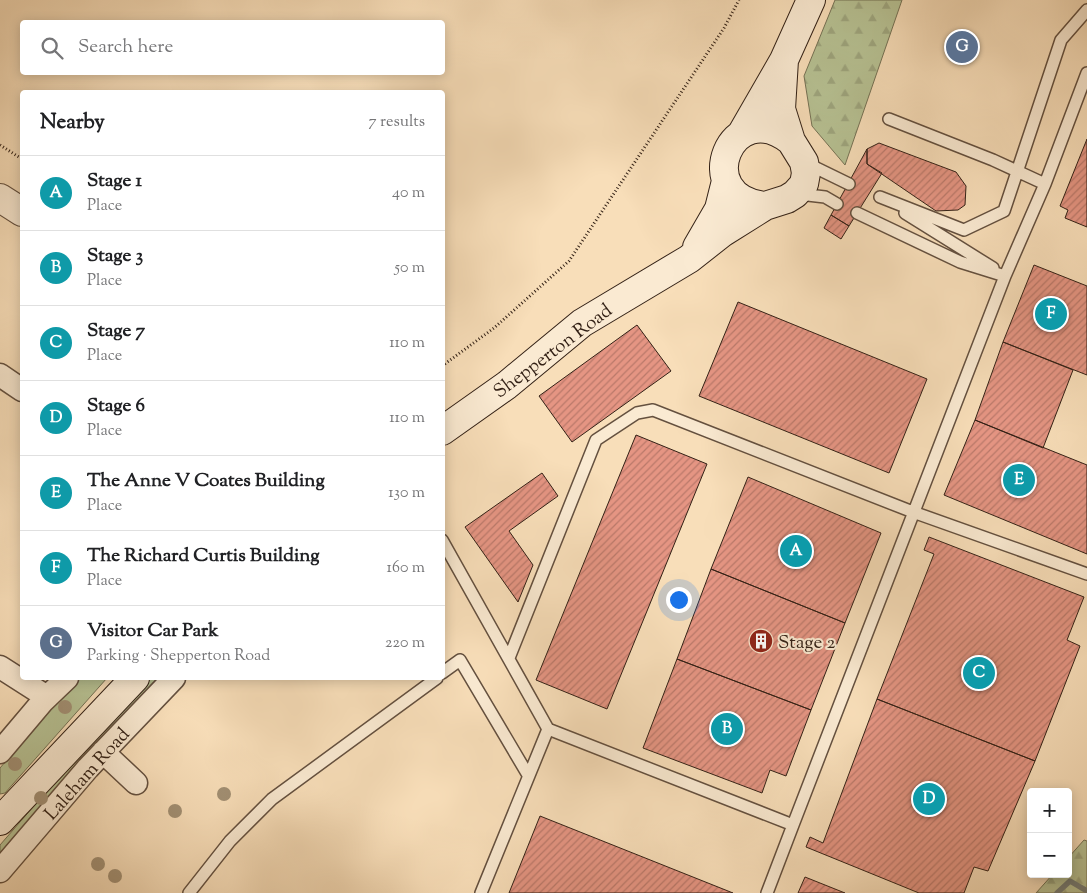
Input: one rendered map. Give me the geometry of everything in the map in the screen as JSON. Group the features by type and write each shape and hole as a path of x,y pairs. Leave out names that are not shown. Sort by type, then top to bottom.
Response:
{"main road":[{"name":"Shepperton Road","path":"690,258 719,209 726,181 723,168 725,154 729,145 742,134 784,60 811,0"},
{"name":"Shepperton Road","path":"445,428 507,385 582,323 690,258 722,233 765,206 796,194 806,178 798,151 781,109 784,60"},
{"path":"742,134 754,128 768,128 781,132 798,151"},
{"path":"726,181 732,192 741,200 752,205 765,206"},
{"path":"0,198 20,211"},
{"name":"Laleham Road","path":"0,822 133,680"}],"street":[{"path":"0,375 20,389"},
{"path":"0,667 20,680"},
{"path":"20,680 47,697"},
{"path":"0,752 47,697 65,680"},
{"name":"Laleham Road","path":"0,871 103,752 172,680"},
{"path":"103,752 136,783"}],"lane":[{"path":"1005,276 875,195 964,230 1004,211 1061,40 1087,10"},
{"path":"767,893 1005,276 1044,184 1087,73"},
{"path":"889,119 1044,184"},
{"path":"798,151 849,184"},
{"path":"796,194 825,197 838,204"},
{"path":"857,213 960,262 1005,276"},
{"path":"509,658 596,440 638,413 653,410 914,512 1087,574"},
{"path":"445,545 548,729 793,825"},
{"path":"445,671 460,660 528,775"},
{"path":"189,893 230,841 272,799 434,680"},
{"path":"481,893 548,729"}],"path":[{"path":"445,364 494,328 569,261 724,28 739,0"},
{"path":"0,145 20,158"}],"green space":[{"path":"835,0 902,0 845,165 812,126 804,76"},
{"path":"75,680 105,680 5,793 0,794 0,768"},
{"path":"147,680 160,680 0,861 0,845 126,700"},
{"path":"1084,840 1087,841 1087,893 1036,893 1049,878 1072,878 1072,854"}],"building":[{"path":"1087,139 1087,227 1065,218 1068,210 1060,206"},
{"path":"879,143 956,172 966,186 965,205 958,210 936,211 867,164 867,149"},
{"path":"867,149 867,164 882,173 849,226 831,215"},
{"path":"831,215 849,226 841,239 824,228"},
{"path":"1034,265 1087,286 1087,375 1003,342"},
{"path":"738,302 927,379 889,473 699,396"},
{"path":"637,325 671,371 572,442 539,396"},
{"path":"1003,342 1073,370 1043,448 975,420"},
{"path":"975,420 1087,465 1087,554 944,495"},
{"path":"636,435 707,464 607,709 536,680"},
{"path":"542,473 558,496 509,531 533,565 518,602 465,527"},
{"path":"748,477 881,533 845,623 711,569"},
{"path":"929,537 1084,597 1067,640 1080,646 1035,761 877,699 934,554 924,550"},
{"name":"Stage 2","path":"711,569 845,623 811,710 677,659"},
{"path":"677,659 811,710 786,776 770,770 762,793 643,748"},
{"path":"877,699 1035,761 988,871 974,867 964,893 919,893 806,847 810,837 823,843"},
{"path":"540,816 733,893 509,893"},
{"path":"805,877 845,893 798,893"}],"waterway":[{"path":"1057,893 1070,881 1087,891"}],"place":[{"name":"Visitor Car Park","path":"962,47"},
{"name":"The Richard Curtis Building","path":"1051,314"},
{"name":"The Anne V Coates Building","path":"1019,480"},
{"name":"Stage 1","path":"796,551"},
{"name":"Stage 2","path":"761,641"},
{"name":"Stage 7","path":"979,673"},
{"name":"Stage 3","path":"727,729"},
{"name":"Stage 6","path":"929,799"}]}
